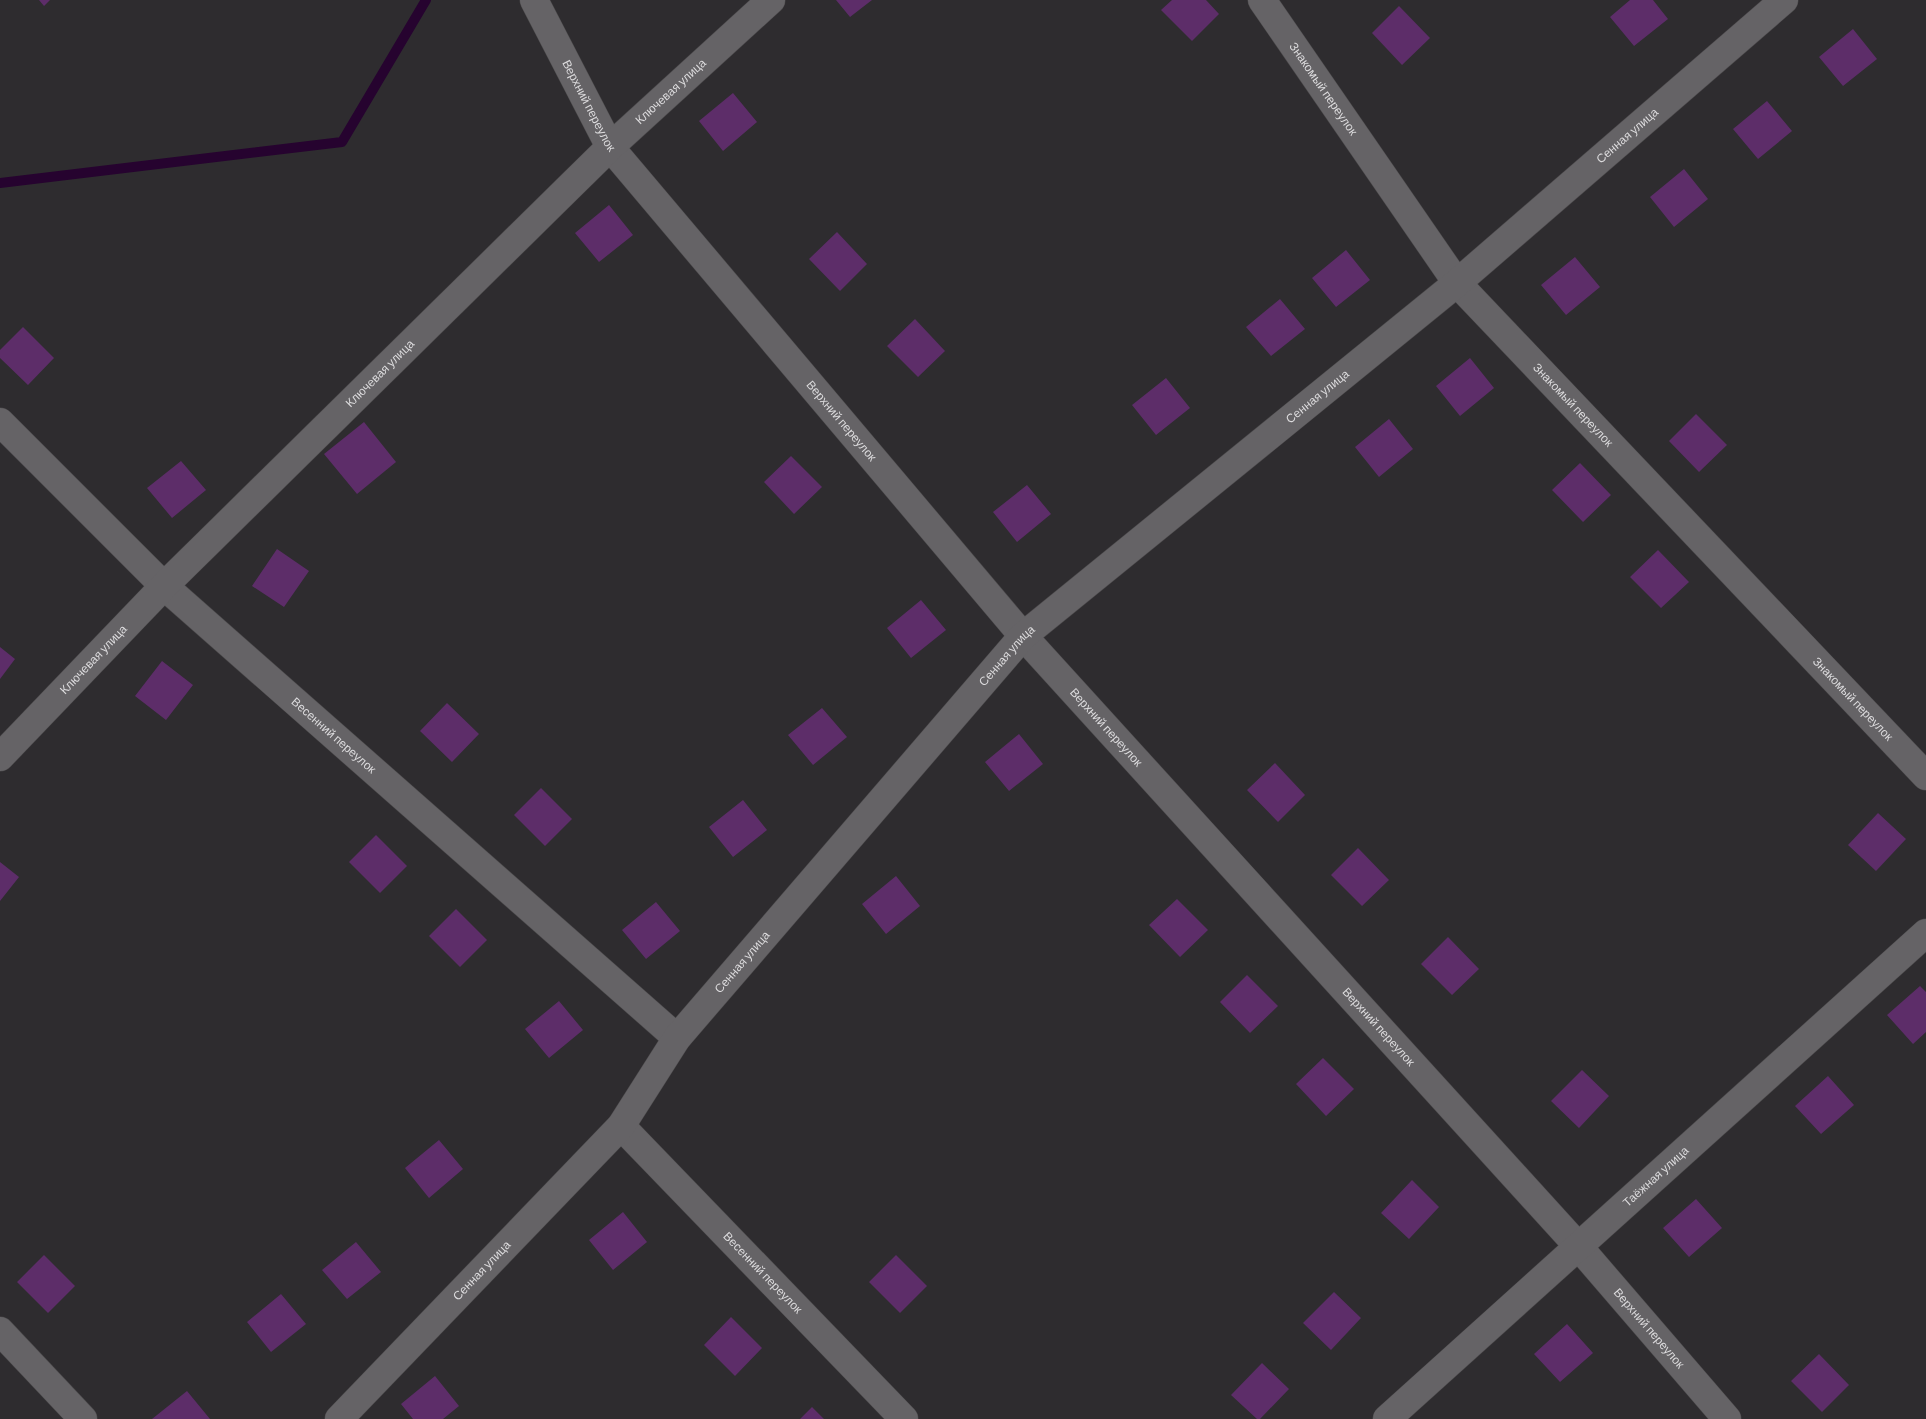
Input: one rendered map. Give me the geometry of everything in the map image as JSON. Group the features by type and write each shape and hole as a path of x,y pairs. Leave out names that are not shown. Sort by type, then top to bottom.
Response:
{"street":[{"name":"Верхний переулок","path":"534,0 610,148 1023,636 1578,1246 1727,1419"},
{"name":"Ключевая улица","path":"0,757 164,586 610,148 771,0"},
{"name":"Знакомый переулок","path":"1262,0 1457,283 1926,776"},
{"name":"Сенная улица","path":"339,1419 621,1126 677,1038 1023,636 1457,283 1784,0"},
{"name":"Весенний переулок","path":"0,422 164,586 677,1038"},
{"name":"Таёжная улица","path":"1387,1419 1926,933"},
{"name":"Весенний переулок","path":"621,1126 904,1419"},
{"path":"0,1331 83,1419"}],"building":[{"path":"39,0 50,0 44,6"},
{"path":"836,0 872,0 850,17"},
{"path":"1172,0 1206,0 1219,14 1192,41 1161,10"},
{"path":"1630,0 1653,0 1668,19 1634,46 1610,17"},
{"path":"1399,6 1430,38 1402,65 1372,33"},
{"path":"1853,29 1877,59 1843,86 1819,57"},
{"path":"733,93 757,122 723,151 699,121"},
{"path":"1767,101 1792,131 1758,159 1733,129"},
{"path":"1684,169 1708,199 1674,227 1650,197"},
{"path":"609,205 633,235 599,262 575,233"},
{"path":"837,232 867,264 840,291 809,259"},
{"path":"1346,250 1370,280 1336,307 1312,278"},
{"path":"1575,257 1600,287 1566,315 1541,285"},
{"path":"1280,299 1305,329 1271,356 1246,327"},
{"path":"915,319 945,351 918,377 887,346"},
{"path":"23,327 54,358 28,385 0,358 0,350"},
{"path":"1470,358 1494,388 1460,416 1436,386"},
{"path":"1166,378 1190,408 1156,435 1132,405"},
{"path":"1696,414 1727,445 1699,472 1669,441"},
{"path":"1389,419 1413,449 1379,477 1355,447"},
{"path":"364,422 396,462 357,494 324,454"},
{"path":"791,456 822,487 794,514 764,482"},
{"path":"181,461 206,490 172,518 147,488"},
{"path":"1580,463 1611,495 1583,522 1552,490"},
{"path":"1027,485 1051,514 1017,542 993,512"},
{"path":"277,549 309,571 284,607 252,586"},
{"path":"1658,550 1689,582 1661,608 1630,577"},
{"path":"921,600 946,630 911,658 887,628"},
{"path":"0,647 15,659 0,679"},
{"path":"162,661 193,685 166,720 135,696"},
{"path":"447,703 479,734 452,762 420,731"},
{"path":"822,708 847,737 813,765 788,735"},
{"path":"1019,734 1043,764 1009,791 985,762"},
{"path":"1275,763 1305,795 1278,822 1247,790"},
{"path":"541,788 572,819 545,846 514,815"},
{"path":"743,800 767,830 733,857 709,827"},
{"path":"1878,813 1906,839 1876,871 1848,845"},
{"path":"376,835 407,866 380,893 349,862"},
{"path":"1358,848 1389,880 1362,906 1331,875"},
{"path":"0,862 19,877 0,901"},
{"path":"896,876 920,906 886,934 862,904"},
{"path":"1177,899 1208,930 1180,957 1149,925"},
{"path":"656,902 680,931 646,959 622,930"},
{"path":"456,909 487,940 460,967 429,936"},
{"path":"1448,937 1479,969 1452,995 1421,964"},
{"path":"1247,975 1278,1006 1250,1033 1220,1002"},
{"path":"1920,986 1926,992 1926,1032 1913,1044 1887,1015"},
{"path":"559,1001 583,1030 549,1058 525,1029"},
{"path":"1323,1058 1354,1089 1326,1116 1296,1084"},
{"path":"1582,1070 1609,1096 1579,1128 1551,1101"},
{"path":"1828,1076 1854,1105 1821,1134 1795,1106"},
{"path":"439,1140 463,1169 429,1198 405,1168"},
{"path":"1412,1180 1439,1207 1409,1239 1381,1213"},
{"path":"1696,1199 1722,1228 1689,1257 1663,1228"},
{"path":"623,1212 647,1242 613,1270 589,1240"},
{"path":"356,1242 381,1272 347,1299 322,1270"},
{"path":"44,1255 75,1286 48,1313 17,1282"},
{"path":"896,1255 927,1286 900,1313 869,1282"},
{"path":"1334,1292 1361,1318 1331,1350 1303,1323"},
{"path":"281,1294 306,1324 271,1352 247,1322"},
{"path":"731,1317 762,1348 735,1376 704,1345"},
{"path":"1567,1324 1593,1353 1560,1382 1534,1354"},
{"path":"1819,1354 1849,1385 1822,1412 1791,1381"},
{"path":"1262,1363 1289,1389 1260,1419 1257,1419 1231,1395"},
{"path":"435,1376 459,1406 443,1419 413,1419 401,1404"},
{"path":"187,1391 210,1419 152,1419"},
{"path":"812,1407 824,1419 800,1419"}],"waterway":[{"path":"0,183 342,142 426,0"}]}
